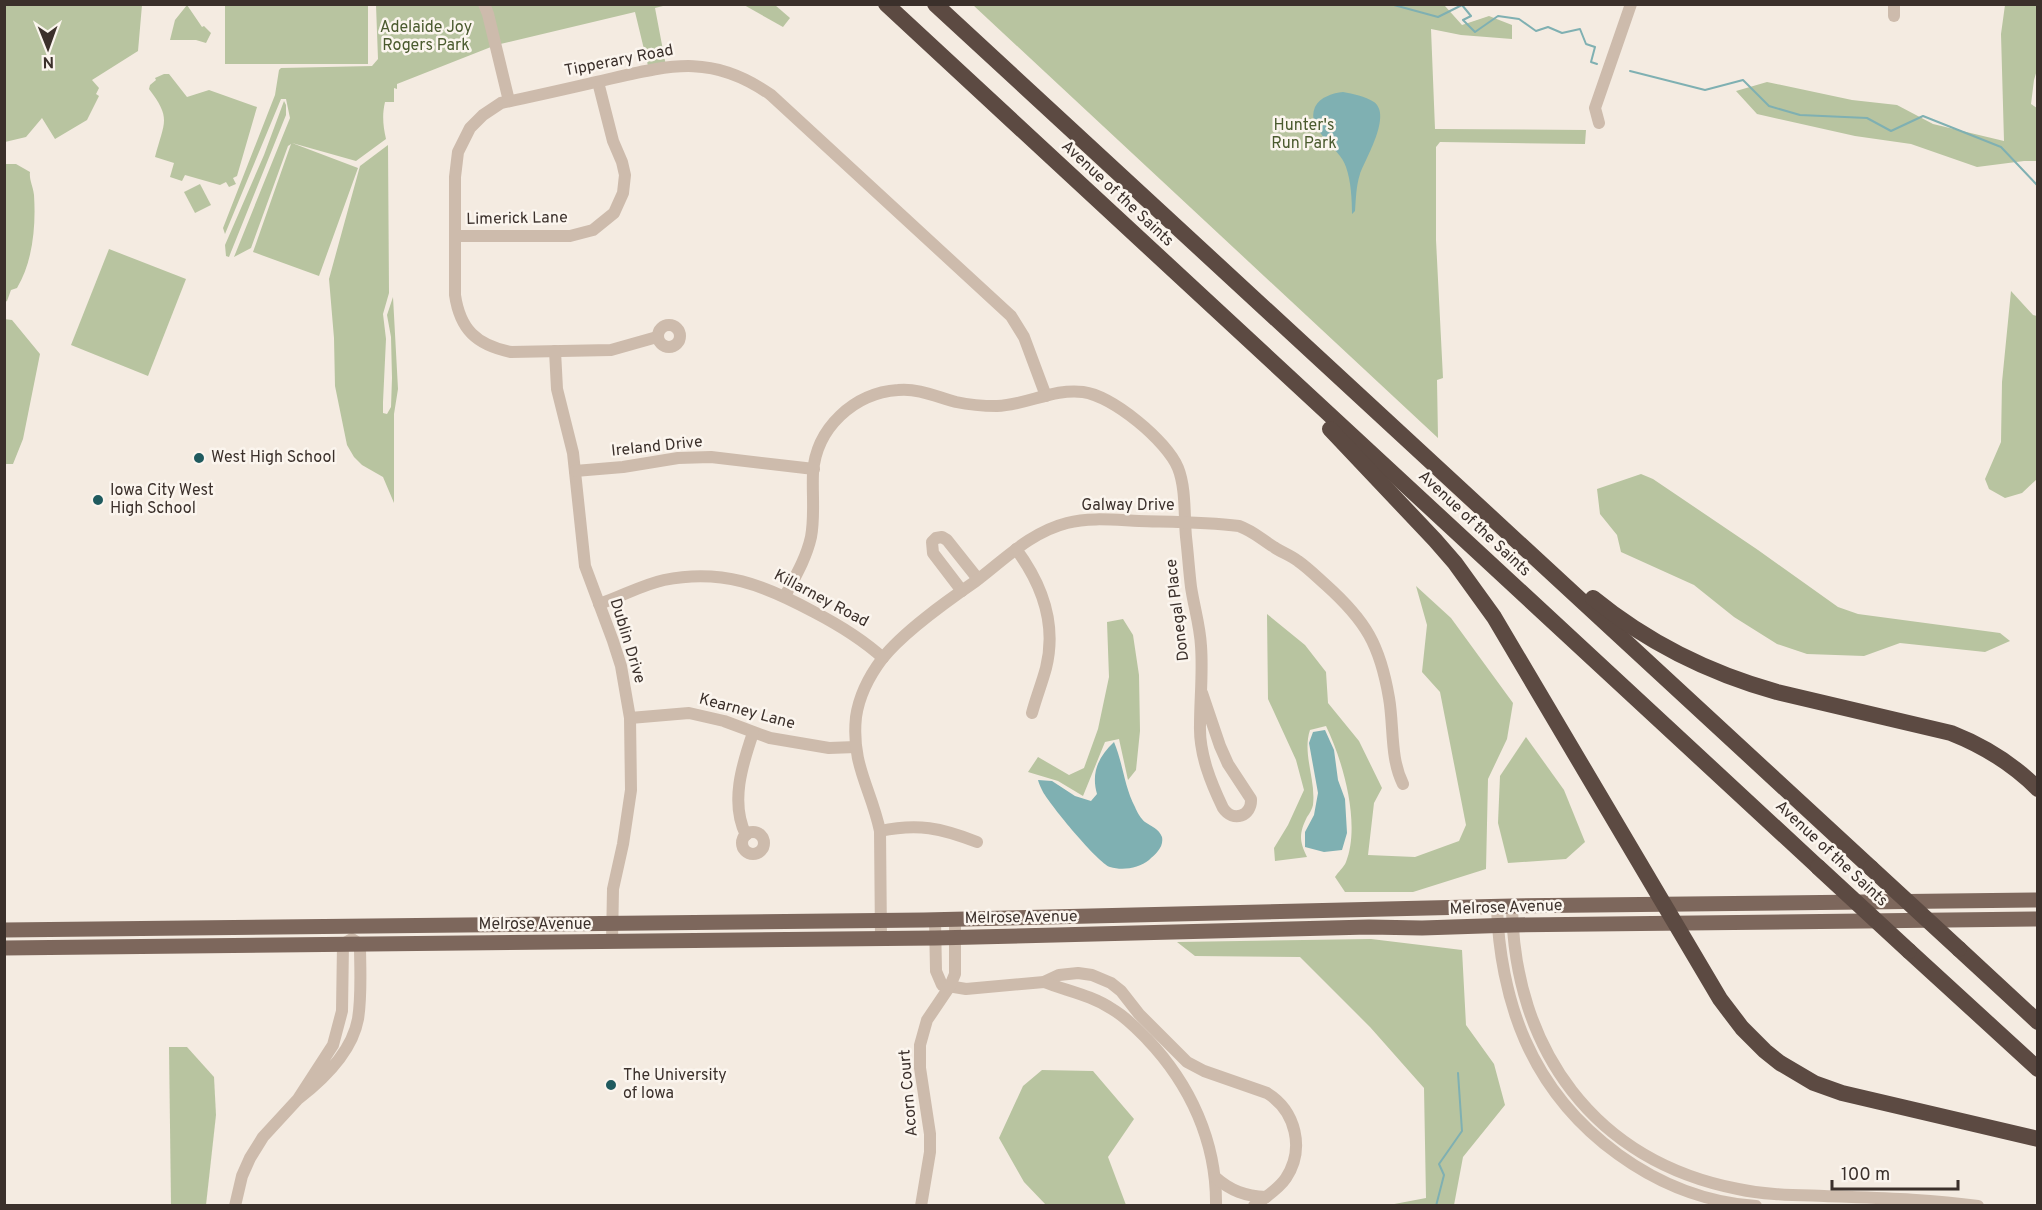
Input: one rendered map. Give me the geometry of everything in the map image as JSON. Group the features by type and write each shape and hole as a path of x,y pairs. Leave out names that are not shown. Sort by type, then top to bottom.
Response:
{"highway":[{"name":"Avenue of the Saints","path":"886,4 2037,1070"},
{"name":"Avenue of the Saints","path":"935,4 2037,1022"},
{"path":"1246,339 1435,540 1478,593 1514,650 1673,923 1720,999 1742,1028 1765,1051 1798,1074 1842,1093 2037,1139"},
{"path":"1350,387 1579,587 1655,642 1701,666 1749,684 1951,733 1974,742 2002,758 2037,789"}],"main road":[{"name":"Melrose Avenue","path":"4,930 881,921 1505,906 2037,900"},
{"name":"Melrose Avenue","path":"4,948 955,938 1505,925 2037,919"}],"street":[{"path":"484,4 509,101"},
{"path":"1599,123 1595,108 1631,4"},
{"name":"Tipperary Road","path":"657,337 611,350 511,352 495,349 481,342 471,333 462,322 455,295 455,177 460,144 478,119 501,103 668,66 692,65 720,69 747,80 771,95 1011,316 1024,337 1046,396"},
{"name":"Limerick Lane","path":"455,236 570,236 593,230 614,213 623,193 625,175 613,141 598,82"},
{"name":"Dublin Drive","path":"555,351 557,389 570,437 585,566 621,666 630,718 631,790 613,889 612,942"},
{"name":"Donegal Place","path":"785,596 802,565 811,536 814,469 822,441 829,429 848,409 871,395 885,391 912,390 960,403 1000,406 1046,396 1083,392 1108,400 1125,412 1165,448 1174,460 1181,479 1192,588 1199,625 1202,693 1200,726 1207,771 1227,813 1232,816 1244,815 1251,804 1251,799 1228,764 1202,693"},
{"name":"Ireland Drive","path":"575,471 623,467 678,458 711,458 814,469"},
{"name":"Galway Drive","path":"881,939 880,831 877,816 862,777 856,747 857,714 868,682 883,658 903,638 1016,549 1050,529 1079,520 1228,525 1249,529 1274,548 1298,561 1351,608 1375,644 1389,699 1395,769 1402,784"},
{"path":"962,591 933,553 932,542 936,538 942,537 947,540 978,579"},
{"path":"1016,549 1038,584 1048,614 1046,666 1032,713"},
{"name":"Killarney Road","path":"599,604 662,580 704,575 746,581 785,596 851,632 883,658"},
{"name":"Kearney Lane","path":"630,718 689,713 724,721 770,738 829,748 856,747"},
{"path":"746,835 739,814 738,793 745,757 753,733"},
{"path":"1207,771 1228,764"},
{"path":"880,831 922,826 952,832 977,842"},
{"path":"1505,906 1505,925 1498,941 1524,1040 1565,1105 1593,1134 1620,1157 1646,1172 1678,1188 1714,1199 1756,1206"},
{"path":"950,986 956,974 955,919"},
{"path":"935,920 936,971 942,985 966,989 1044,982 1059,975 1078,973 1092,975 1121,991 1168,1053 1195,1106 1207,1139 1215,1177 1216,1206"},
{"path":"1505,925 1513,938 1523,990 1546,1053 1565,1083 1596,1117 1632,1147 1671,1169 1704,1181 1739,1189 1769,1194 1942,1201 1978,1206"},
{"path":"235,1206 237,1192 250,1158 263,1137 298,1099 328,1054 338,1033 342,1011 343,944"},
{"path":"298,1099 322,1081 342,1056 352,1038 359,1008 360,944"},
{"path":"1085,996 1092,975"},
{"path":"1044,982 1096,1000 1123,1016 1168,1053 1204,1071 1267,1093 1276,1099 1287,1112 1294,1128 1296,1137 1294,1159 1285,1179 1254,1206"},
{"name":"Acorn Court","path":"921,1206 930,1134 920,1068 920,1046 927,1020 950,986"},
{"path":"1215,1177 1236,1192 1266,1197"}],"green space":[{"path":"5,4 142,5 138,51 92,80 99,88 96,94 99,96 87,120 55,139 42,118 26,137 5,142"},
{"name":"Hunter's Run Park","path":"1431,4 1445,6 1462,25 1489,16 1512,25 1512,39 1461,35 1431,29 1435,129 1586,130 1585,144 1440,142 1436,147 1436,240 1443,378 1437,380 1438,438 973,5"},
{"path":"187,5 202,27 204,26 211,33 206,43 196,40 170,40 175,20"},
{"path":"225,5 368,5 368,64 225,64"},
{"name":"Adelaide Joy Rogers Park","path":"376,5 667,5 655,8 666,66 649,70 635,12 496,45 397,84 397,89 394,88 394,102 385,102 383,111 386,139 356,161 292,143 358,168 319,276 253,252 291,144 288,146 251,248 234,257 290,118 286,99 281,99 225,234 223,228 275,95 279,70 281,68 372,66 378,59"},
{"path":"744,5 775,5 790,18 783,27"},
{"path":"2005,5 2037,5 2037,70 2031,104 2037,108 2037,161 1977,167 1911,144 1855,136 1757,114 1736,91 1767,82 1852,100 1897,105 1933,124 2004,141 2001,34"},
{"path":"169,74 187,97 209,90 257,107 237,176 233,178 236,184 229,187 226,182 220,185 185,175 182,181 170,177 174,163 155,157 164,121 161,107 149,89 156,80 155,78"},
{"path":"284,101 286,115 229,257 226,256 225,245 264,155"},
{"path":"388,145 389,293 383,314 386,339 383,413 387,414 391,407 391,337 387,315 393,297 398,389 394,414 394,503 383,477 362,465 347,445 335,386 329,279 360,166"},
{"path":"5,164 16,164 30,172 35,207 34,231 27,266 17,288 11,290 5,302"},
{"path":"200,184 211,205 195,213 184,192"},
{"path":"109,249 186,279 148,376 71,345"},
{"path":"2011,291 2033,315 2037,316 2038,478 2022,493 2005,498 1989,489 1985,479 2001,442 2002,382"},
{"path":"4,319 12,320 40,354 23,439 13,464 6,464 5,472"},
{"path":"1641,474 1653,479 1838,607 1858,614 2000,633 2010,641 1985,652 1900,643 1864,656 1807,654 1777,644 1734,617 1694,585 1621,552 1617,535 1600,514 1597,489"},
{"path":"1416,586 1451,618 1513,703 1507,739 1488,779 1486,869 1413,892 1345,892 1335,877 1345,864 1350,847 1351,811 1344,774 1326,726 1310,730 1308,739 1313,805 1301,832 1302,846 1307,857 1275,861 1274,848 1288,825 1304,790 1296,760 1268,699 1267,614 1305,645 1326,672 1328,703 1359,741 1382,788 1374,803 1368,855 1415,857 1459,841 1466,825 1440,692 1422,672 1427,625"},
{"path":"1123,619 1133,635 1139,675 1140,731 1136,770 1128,780 1119,739 1105,742 1083,796 1058,781 1028,772 1038,757 1069,775 1084,768 1098,729 1109,677 1107,622"},
{"path":"1526,737 1564,790 1585,842 1566,859 1508,863 1498,823 1500,776"},
{"path":"1371,939 1462,950 1466,1025 1494,1064 1505,1105 1463,1157 1454,1205 1389,1205 1426,1198 1424,1088 1370,1027 1300,957 1195,956 1177,942"},
{"path":"169,1047 187,1047 214,1077 216,1115 206,1205 171,1205"},
{"path":"1042,1070 1093,1071 1134,1119 1108,1157 1126,1205 1046,1205 1024,1182 999,1138 1023,1086"}],"water":[{"path":"1343,92 1374,102 1379,108 1380,116 1376,137 1360,174 1355,211 1352,214 1350,184 1346,167 1337,152 1319,131 1313,115 1315,107 1323,98"},
{"path":"1325,730 1334,750 1338,780 1345,799 1347,833 1342,850 1324,852 1305,847 1305,832 1314,815 1318,793 1309,743 1313,732"},
{"path":"1114,742 1128,791 1137,811 1144,821 1157,830 1162,837 1161,847 1149,860 1136,867 1125,869 1110,867 1096,856 1055,809 1038,780 1052,781 1075,796 1091,801 1097,794 1095,779 1097,766"}],"waterway":[{"path":"1386,4 1438,17 1462,5 1471,16 1463,20 1475,32 1498,16 1519,19 1536,31 1548,27 1562,33 1580,29 1586,44 1595,47 1591,62 1597,64"},
{"path":"1630,71 1705,90 1743,80 1769,106 1800,115 1867,118 1891,131 1923,116 2001,147 2038,186"},
{"path":"1436,1206 1444,1175 1439,1164 1462,1131 1458,1073"}],"place":[{"name":"West High School","path":"199,458"},
{"name":"Iowa City West High School","path":"98,500"},
{"name":"The University of Iowa","path":"611,1085"}]}
